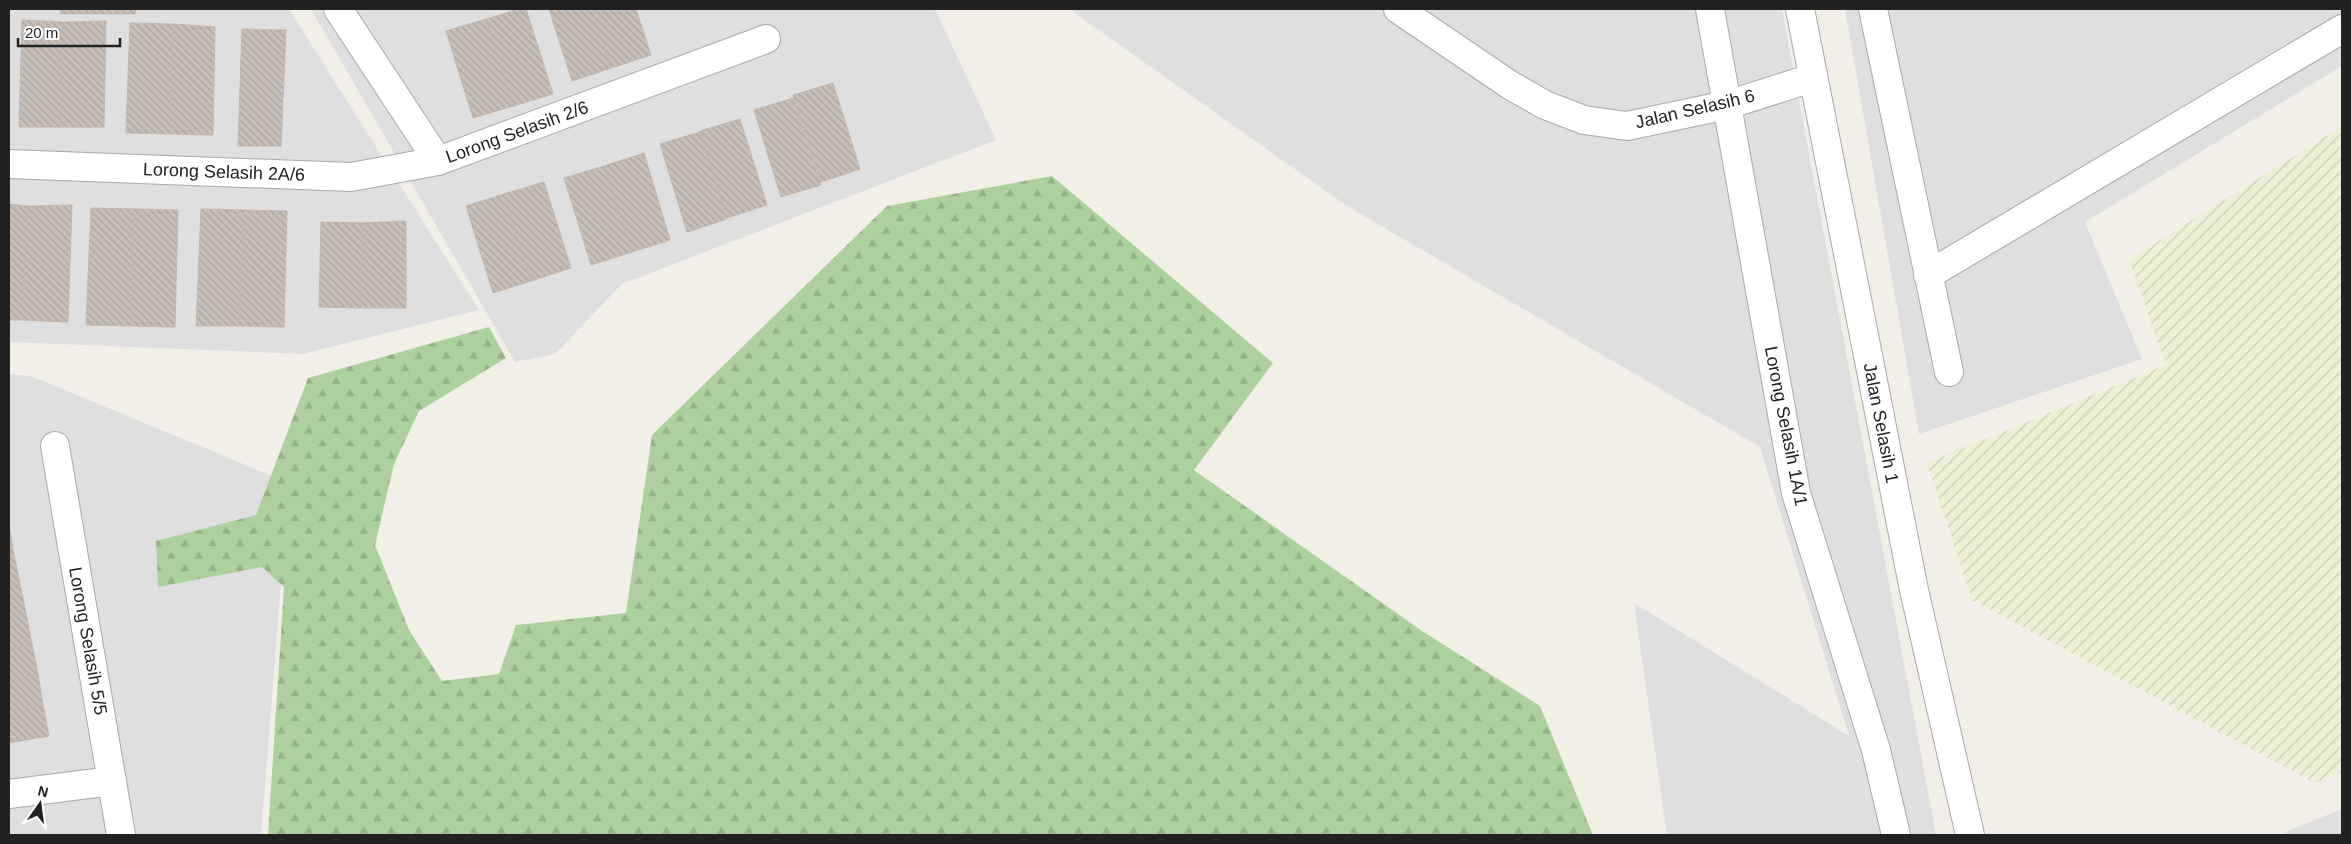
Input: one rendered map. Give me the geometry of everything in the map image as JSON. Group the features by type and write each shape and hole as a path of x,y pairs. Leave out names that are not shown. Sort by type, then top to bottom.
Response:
{"street":[{"name":"Lorong Selasih 2/6","path":"338,9 438,161 766,39"},
{"name":"Jalan Selasih 6","path":"1398,9 1510,84 1545,105 1584,120 1628,126 1727,105 1812,78"},
{"name":"Lorong Selasih 1A/1","path":"1710,9 1796,493 1876,750 1896,835"},
{"name":"Jalan Selasih 1","path":"1800,9 1812,78 1914,590 1970,835"},
{"path":"1873,9 1948,372"},
{"path":"1928,275 2342,30"},
{"name":"Lorong Selasih 2A/6","path":"9,164 351,177 438,161"},
{"name":"Lorong Selasih 5/5","path":"54,446 121,835"},
{"path":"9,794 112,781"}],"shaded area":[{"path":"9,9 289,9 479,310 302,354 9,342"},
{"path":"311,9 935,9 996,140 622,284 555,354 515,362"},
{"path":"1069,9 1782,9 1936,835 1667,835 1634,603 1849,736 1760,447 1347,206"},
{"path":"1845,9 2342,9 2342,66 2085,222 2142,359 1919,434"},
{"path":"9,374 31,376 289,483 261,835 9,835"},
{"path":"2342,809 2342,835 2289,835 2285,832"}],"green space":[{"path":"2342,126 2342,772 2315,783 1972,600 1927,463 2166,365 2129,260"},
{"path":"1052,176 1273,363 1194,470 1422,631 1540,706 1593,835 268,835 284,587 262,567 158,587 156,541 256,515 308,378 489,327 506,358 419,411 394,464 375,545 409,630 442,681 499,674 516,625 626,613 652,435 887,206"}],"building":[{"path":"61,9 136,9 135,14 60,14"},
{"path":"519,9 526,9 553,94 513,106 486,19"},
{"path":"549,9 592,9 611,68 572,81"},
{"path":"592,9 636,9 651,55 611,68"},
{"path":"486,19 513,106 473,118 446,31"},
{"path":"22,20 63,22 60,127 19,127"},
{"path":"106,21 104,127 60,127 63,22"},
{"path":"130,23 173,24 170,134 126,133"},
{"path":"173,24 215,27 213,135 170,134"},
{"path":"242,29 286,30 281,146 238,146"},
{"path":"833,83 860,169 821,182 793,95"},
{"path":"793,98 821,185 781,197 754,110"},
{"path":"740,119 767,205 727,218 700,131"},
{"path":"700,132 727,219 687,232 660,144"},
{"path":"644,153 670,240 632,252 604,166"},
{"path":"604,166 632,252 591,265 564,178"},
{"path":"544,182 571,268 531,281 504,194"},
{"path":"504,194 531,281 493,293 466,206"},
{"path":"9,204 28,206 22,320 9,320"},
{"path":"72,205 68,322 22,320 28,206"},
{"path":"91,208 134,209 131,326 86,325"},
{"path":"134,209 178,210 175,327 131,326"},
{"path":"201,209 244,210 239,326 196,326"},
{"path":"244,210 287,211 284,327 239,326"},
{"path":"406,221 406,308 361,308 362,223"},
{"path":"321,222 362,223 361,308 319,307"},
{"path":"9,525 14,555 9,555"},
{"path":"9,555 14,555 20,584 9,586"},
{"path":"20,584 26,613 9,617 9,586"},
{"path":"26,613 32,645 9,649 9,617"},
{"path":"32,645 38,674 9,680 9,649"},
{"path":"38,674 43,705 9,711 9,680"},
{"path":"43,705 49,736 9,743 9,711"}]}
